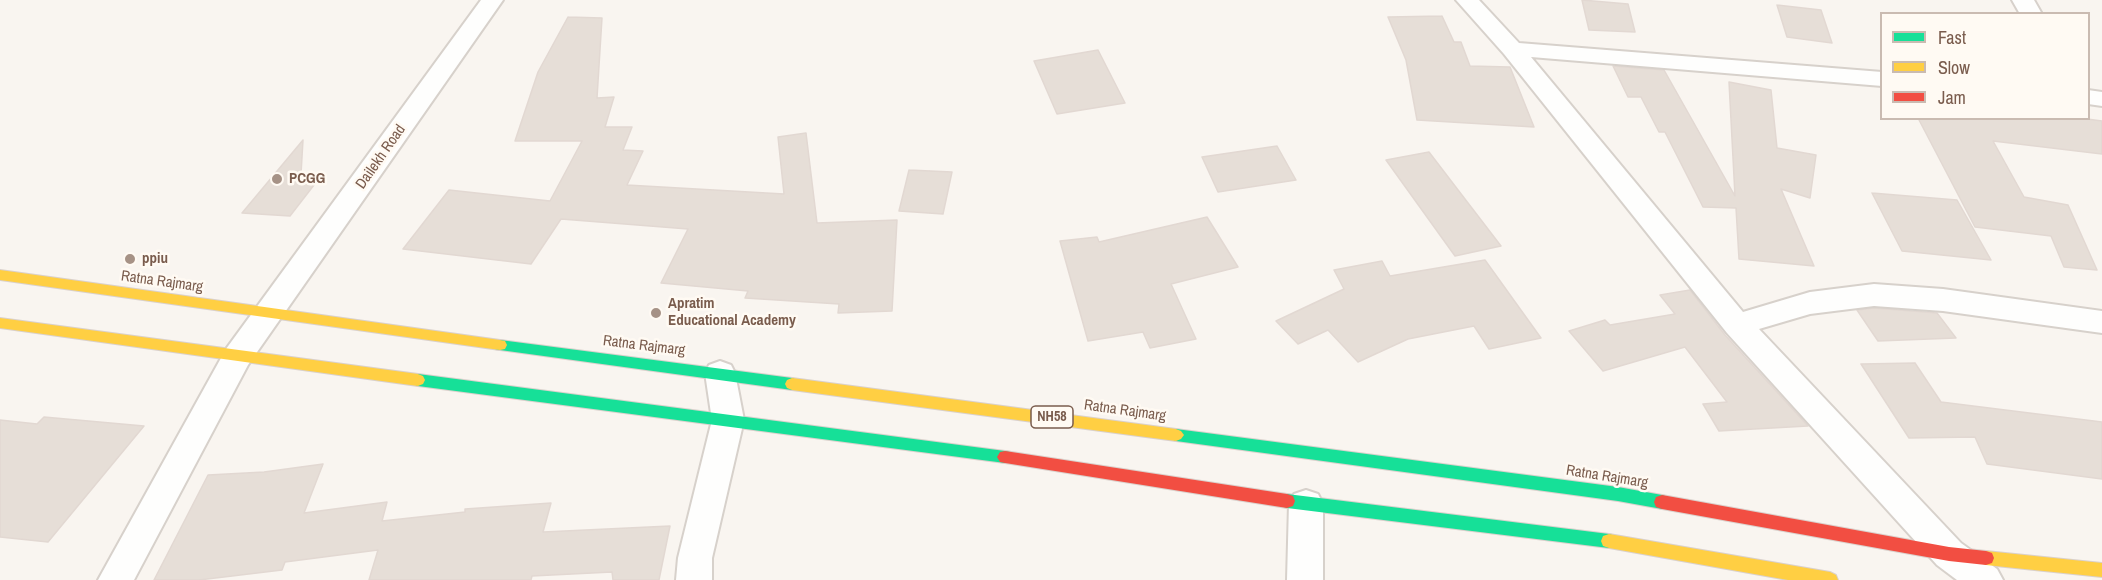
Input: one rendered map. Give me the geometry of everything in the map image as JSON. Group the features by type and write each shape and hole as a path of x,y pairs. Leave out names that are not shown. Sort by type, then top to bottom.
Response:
{"main road":[{"name":"Ratna Rajmarg","path":"0,274 269,314 1618,494 1949,554 2102,570"},
{"path":"0,322 237,357 1040,461 1306,504 1640,545 1830,580"}],"street":[{"name":"Dailekh Road","path":"116,580 237,357 492,0"},
{"path":"1467,0 1512,49 1737,325 1949,554 1984,580"},
{"path":"1512,49 1880,79"},
{"path":"1737,325 1810,303 1874,295 1943,300 2102,322"},
{"path":"694,580 695,558 728,420 720,373"},
{"path":"1305,580 1306,504"}],"building":[{"path":"1582,0 1628,4 1635,32 1589,30"},
{"path":"1777,5 1821,10 1832,43 1787,37"},
{"path":"1442,16 1454,42 1461,42 1470,66 1510,67 1534,127 1417,120 1406,60 1388,17"},
{"path":"568,17 602,18 597,98 614,97 605,127 632,127 623,150 643,151 627,185 784,194 778,137 806,133 817,223 897,220 892,311 838,313 839,304 745,298 748,291 661,283 688,229 561,219 531,264 403,249 449,190 550,201 582,141 515,141 538,72"},
{"path":"1098,50 1125,103 1057,114 1034,61"},
{"path":"1613,66 1664,70 1735,196 1729,82 1771,90 1777,148 1816,155 1810,198 1781,189 1814,266 1739,259 1736,208 1703,207 1665,132 1659,132 1641,97 1628,97"},
{"path":"1919,120 2102,121 2102,154 1993,141 2024,197 2068,205 2097,270 2064,267 2051,236 1975,227"},
{"path":"303,140 301,174 321,176 290,216 242,213"},
{"path":"1277,146 1296,180 1218,192 1202,157"},
{"path":"1429,152 1501,246 1455,256 1386,160"},
{"path":"909,170 952,172 943,214 899,211"},
{"path":"1872,193 1957,200 1991,260 1902,251"},
{"path":"1207,217 1238,267 1171,284 1196,339 1150,348 1143,332 1088,341 1060,241 1097,237 1099,242"},
{"path":"1485,260 1541,338 1489,349 1474,326 1408,339 1358,362 1328,330 1298,344 1276,321 1344,289 1334,270 1382,261 1390,276"},
{"path":"1690,290 1725,335 1808,426 1719,431 1703,404 1727,402 1685,347 1603,371 1569,331 1605,320 1610,325 1675,314 1660,295"},
{"path":"1874,308 1937,313 1956,338 1878,341 1857,310"},
{"path":"1915,363 1941,402 2102,422 2102,479 1987,464 1975,437 1909,438 1861,364"},
{"path":"44,417 144,426 48,542 0,537 0,420 37,424"},
{"path":"323,464 304,513 387,502 382,521 465,512 465,509 551,503 543,532 670,526 659,580 613,580 612,572 532,576 531,580 369,580 378,550 285,562 282,570 199,580 154,580 208,475 264,472"}],"traffic: fast":[{"path":"500,345 792,384"},
{"path":"418,380 1005,457"},
{"path":"1176,435 1618,494 1662,502"},
{"path":"1287,501 1609,541"}],"traffic: slow":[{"path":"0,275 500,345"},
{"path":"0,323 418,380"},
{"path":"792,384 1176,435"},
{"path":"1609,541 1830,580"},
{"path":"1986,558 2102,570"}],"traffic: jam":[{"path":"1005,457 1287,501"},
{"path":"1662,502 1949,554 1986,558"}],"place":[{"name":"PCGG","path":"277,179"},
{"name":"ppiu","path":"130,259"},
{"name":"Apratim Educational Academy","path":"656,313"}]}
